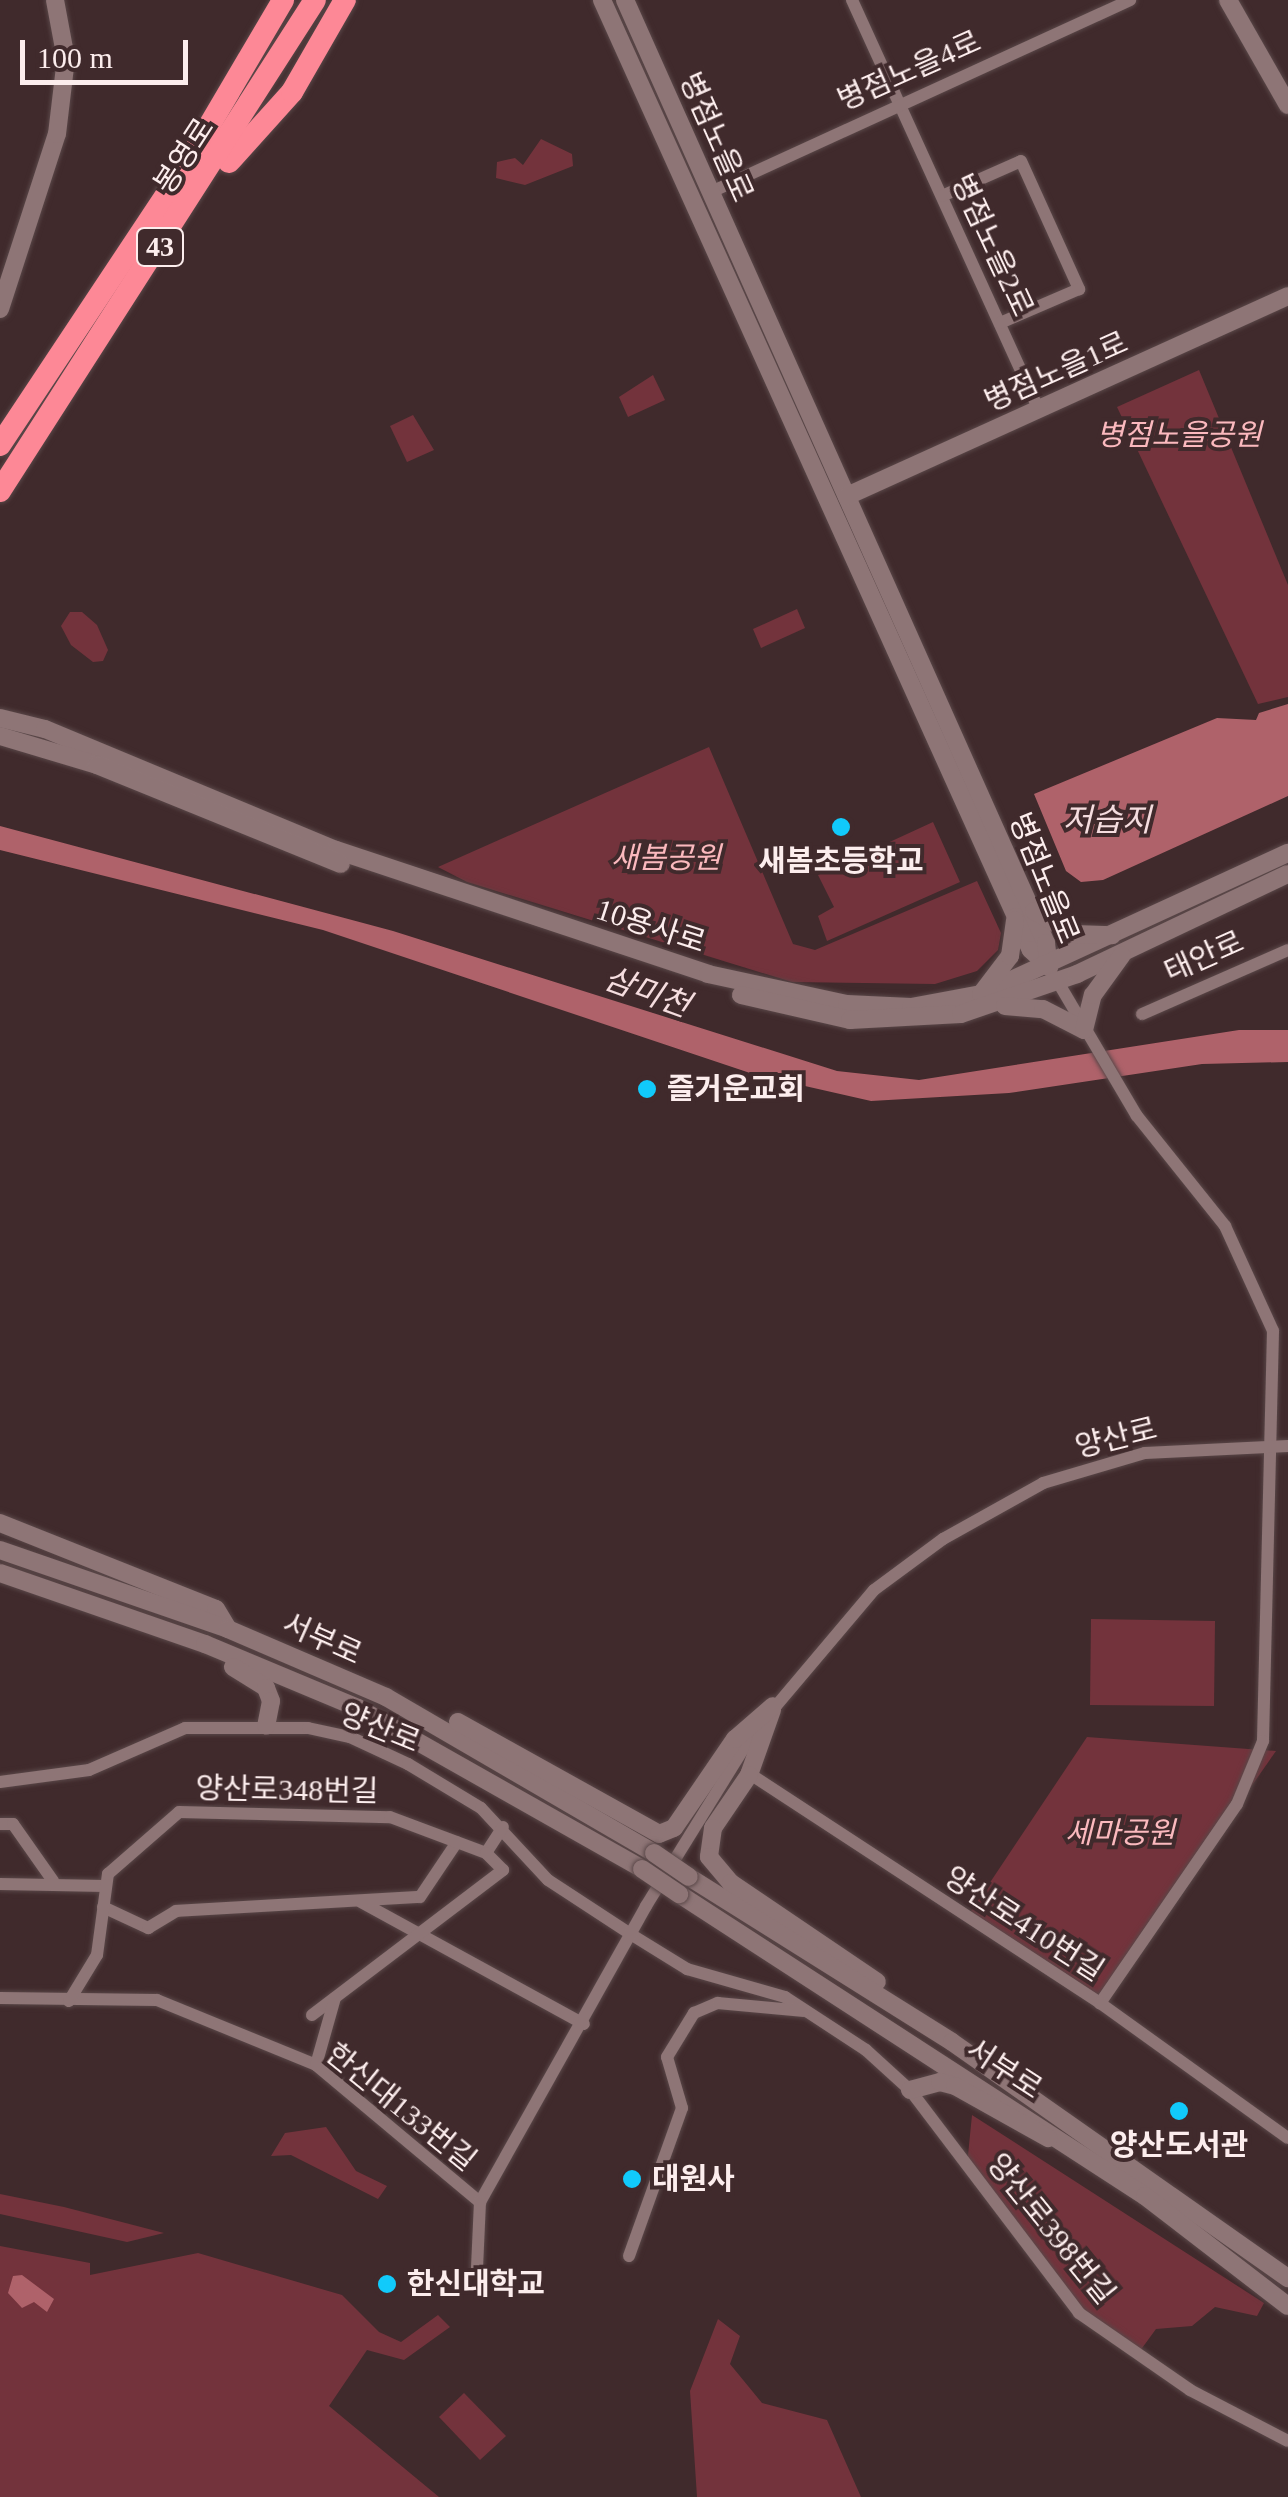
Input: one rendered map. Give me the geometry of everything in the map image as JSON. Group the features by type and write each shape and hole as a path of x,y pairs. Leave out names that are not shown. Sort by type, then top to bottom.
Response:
{"highway":[{"path":"217,113 220,88 267,0"},
{"name":"봉영로","path":"0,444 217,113 283,0"},
{"name":"봉영로","path":"0,491 180,217 315,0"},
{"path":"180,217 292,92 346,0"}],"street":[{"path":"0,309 57,134 66,59 55,0"},
{"name":"병점노을로","path":"602,0 858,576 1053,974"},
{"name":"병점노을로","path":"624,0 879,568 1024,913"},
{"name":"병점노을2로","path":"852,0 1039,411"},
{"name":"병점노을4로","path":"710,192 898,102 1130,0"},
{"path":"1228,0 1288,106"},
{"path":"662,135 671,139 682,130"},
{"path":"942,196 1021,161 1079,289 1000,322"},
{"path":"716,258 729,248 736,250"},
{"name":"병점노을1로","path":"846,496 1288,296"},
{"path":"795,436 816,428"},
{"path":"858,576 871,565 879,568"},
{"name":"10용사로","path":"0,718 45,729 319,844 756,988 886,1007 989,999"},
{"name":"10용사로","path":"0,736 96,765 314,856 766,1002 876,1022 940,1019 1053,974 1211,900 1288,854"},
{"name":"10용사로","path":"1211,900 1288,874"},
{"path":"1024,913 1068,932 1121,943 1093,995 1084,1030 1043,1009 989,999 1010,956 1024,913"},
{"name":"태안로","path":"1142,1014 1288,950"},
{"path":"1053,974 1137,1116 1225,1226 1272,1331 1263,1741 1236,1804 1100,2003"},
{"name":"양산로","path":"743,1750 773,1706 874,1590 991,1510 1043,1483 1145,1453 1288,1446"},
{"path":"0,1523 216,1609 228,1628"},
{"name":"서부로","path":"0,1550 228,1628 386,1697 654,1853 952,2042 1288,2278"},
{"name":"서부로","path":"0,1573 276,1671 358,1708 642,1870 1068,2144 1288,2306"},
{"path":"76,1599 255,1676 271,1701 266,1726"},
{"path":"386,1697 441,1713 659,1834 674,1828 734,1739 773,1706"},
{"path":"773,1706 749,1775 708,1842 718,1870 843,1955 952,2042"},
{"name":"양산로","path":"0,1782 89,1770 186,1728 266,1726 350,1737 408,1764 504,1827 548,1880 632,1936"},
{"path":"743,1750 749,1775"},
{"name":"한신대133번길","path":"477,2268 480,2202 743,1750"},
{"name":"양산로410번길","path":"749,1775 1100,2003 1288,2138"},
{"name":"양산로348번길","path":"105,1886 108,1874 179,1812 390,1817 486,1853"},
{"path":"0,1824 13,1824 52,1881"},
{"path":"486,1853 504,1827"},
{"path":"103,1908 148,1928 176,1911 420,1897 457,1842"},
{"name":"한신대133번길","path":"312,2015 503,1870 486,1853"},
{"path":"0,1884 52,1881 105,1886 96,1955 69,2001"},
{"path":"359,1900 584,2024"},
{"name":"양산로398번길","path":"632,1936 688,1969 753,1983 807,2011 910,2090 1079,2312 1190,2390 1288,2441"},
{"name":"한신대133번길","path":"0,1998 157,2000 316,2065 480,2202"},
{"path":"316,2065 335,1998"},
{"path":"629,2256 682,2108 667,2057 694,2014 718,2004 807,2011"},
{"path":"910,2090 940,2082 955,2086 1028,2132 1068,2144"}],"green space":[{"path":"541,139 572,154 573,166 525,185 496,178 497,162 515,158 523,165"},
{"name":"병점노을공원","path":"1199,370 1288,585 1288,697 1258,704 1117,407"},
{"path":"653,375 665,400 628,417 619,397"},
{"path":"413,415 434,450 407,462 390,426"},
{"path":"797,609 805,628 761,648 753,629"},
{"path":"70,612 82,612 97,625 108,650 103,661 93,662 71,645 61,626"},
{"name":"새봄공원","path":"709,747 793,944 815,950 977,881 1001,933 998,950 977,971 935,984 792,982 467,882 438,867"},
{"path":"933,822 960,882 827,941 818,916 834,907 818,875"},
{"path":"1091,1619 1215,1621 1214,1706 1090,1705"},
{"name":"세마공원","path":"1087,1737 1276,1751 1100,2003 967,1917"},
{"path":"972,2115 1264,2303 1257,2316 1215,2307 1192,2326 1156,2329 1137,2355 1079,2313 967,2165"},
{"path":"326,2127 356,2171 387,2186 378,2199 291,2155 271,2156 285,2133"},
{"path":"0,2194 164,2233 127,2242 0,2214"},
{"path":"0,2246 90,2263 90,2275 198,2253 342,2295 379,2332 401,2342 438,2315 450,2327 404,2360 367,2350 329,2406 439,2497 0,2497"},
{"path":"718,2319 740,2336 730,2364 762,2403 827,2420 861,2497 697,2497 690,2391"},
{"path":"464,2393 506,2436 480,2460 439,2417"}],"water":[{"name":"저습지","path":"1288,704 1288,796 1103,880 1081,882 1066,871 1034,794 1217,718 1256,720 1259,713"},
{"path":"0,826 393,931 837,1071 919,1080 1239,1030 1288,1030 1288,1062 1202,1064 1009,1093 871,1101 756,1075 323,930 0,850"},
{"path":"22,2275 54,2299 47,2312 34,2302 22,2308 8,2293 13,2276"}],"place":[{"name":"새봄초등학교","path":"841,827"},
{"name":"즐거운교회","path":"647,1089"},
{"name":"양산도서관","path":"1179,2111"},
{"name":"대원사","path":"632,2179"},
{"name":"한신대학교","path":"387,2284"}],"water label":[{"name":"삼미천","path":"647,992"}]}
